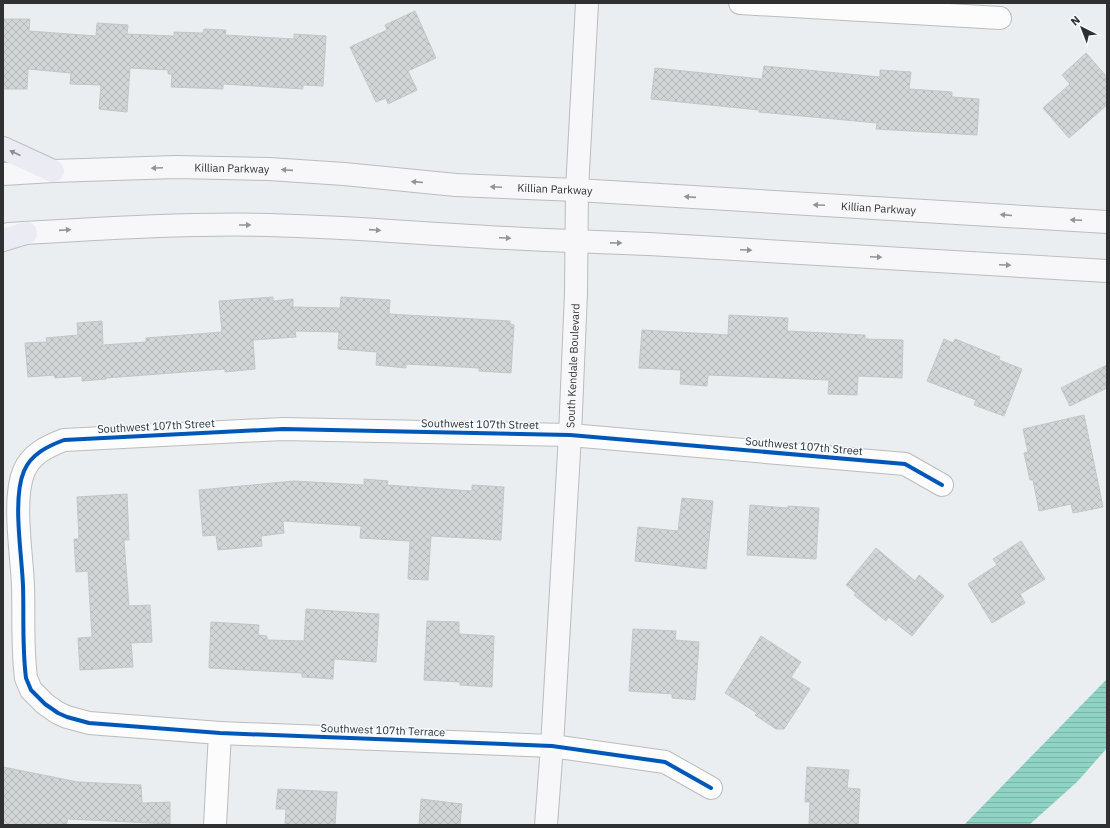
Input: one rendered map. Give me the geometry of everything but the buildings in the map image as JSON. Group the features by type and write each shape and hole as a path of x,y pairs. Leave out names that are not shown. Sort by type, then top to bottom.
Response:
{"highway":[{"path":"3,148 53,171"},
{"path":"3,240 26,233"}],"main road":[{"name":"South Kendale Boulevard","path":"546,825 570,435 576,293 577,190 587,3"},
{"name":"Killian Parkway","path":"3,174 176,167 269,169 344,174 456,185 577,190 1107,222"},
{"path":"3,234 140,226 268,225 335,227 577,242 649,244 1107,271"}],"street":[{"path":"740,3 1000,18"},
{"name":"Southwest 107th Street","path":"24,471 31,459 48,446 64,440 283,429 570,435 905,464 942,485"},
{"name":"Southwest 107th Terrace","path":"24,471 19,490 19,517 26,678 35,695 50,708 67,717 89,723 220,732 552,746 665,762 711,788"},
{"path":"215,825 220,732"}],"shaded area":[{"path":"1107,679 1107,748 1077,782 1029,825 964,825"}],"cycle path":[{"path":"711,788 665,762 552,746 220,733 89,723 58,713 45,704 31,690 26,678 23,586 18,512 20,483 24,471 31,460 41,451 64,440 283,429 570,435 905,464 942,485"}]}
